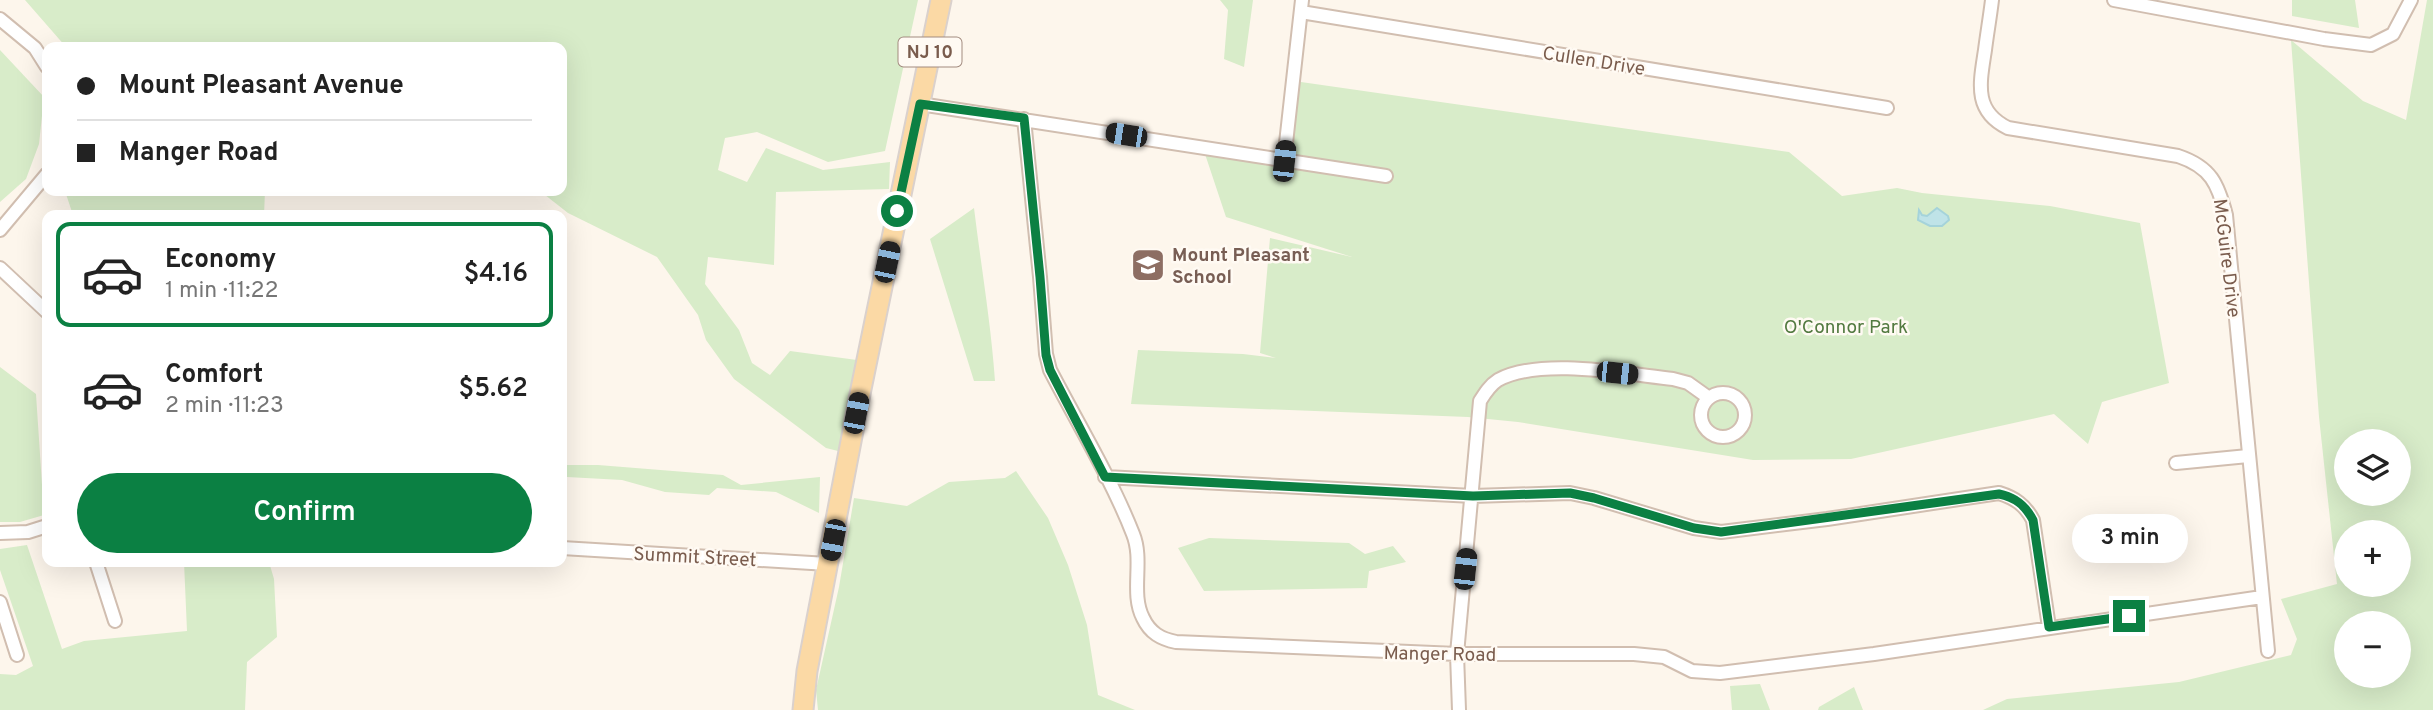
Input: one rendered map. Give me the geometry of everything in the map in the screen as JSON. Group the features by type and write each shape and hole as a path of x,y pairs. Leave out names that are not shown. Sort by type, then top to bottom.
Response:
{"main road":[{"name":"NJ 10","path":"803,710 807,671 861,389 941,0"}],"street":[{"name":"McGuire Drive","path":"1992,0 1980,94 1985,109 1996,122 2008,128 2191,160 2214,179 2220,191 2226,215 2268,652"},
{"path":"2121,1 2325,40 2371,45 2393,34 2411,0"},
{"path":"1284,161 1301,6"},
{"name":"Cullen Drive","path":"1301,6 1887,108"},
{"path":"0,19 35,48 42,59"},
{"path":"920,104 1385,176"},
{"name":"Manger Road","path":"1024,118 1046,355 1050,370 1134,535 1138,550 1138,607 1151,631 1163,639 1190,643 1457,654 1634,654 1664,657 1704,674 1874,654 2262,597"},
{"path":"0,230 42,180"},
{"path":"0,268 42,307"},
{"path":"1459,710 1457,654 1480,401 1488,388 1499,380 1521,373 1562,367 1673,379 1688,383 1710,398"},
{"path":"2176,463 2248,456"},
{"path":"1105,477 1473,496 1570,493 1694,528 1721,532 1999,494 2016,500 2029,512 2033,520 2049,627"},
{"path":"0,533 28,532 42,528"},
{"name":"Summit Street","path":"567,548 828,564"},
{"path":"98,567 115,621"},
{"path":"0,602 17,654"}],"green space":[{"path":"25,0 918,0 885,151 828,162 757,132 725,138 718,170 747,182 766,148 823,170 890,162 889,189 776,192 774,265 708,257 705,284 739,330 752,363 770,375 790,351 857,360 842,452 826,448 734,379 706,340 698,315 657,257 568,213 546,196 567,196 567,42 62,42"},
{"path":"1220,0 1253,0 1244,67 1224,59 1228,10"},
{"path":"2292,0 2355,0 2359,28 2292,16"},
{"path":"2427,0 2433,0 2433,710 1983,710 2007,699 2179,682 2291,655 2297,639 2281,599 2334,585 2334,597 2411,597 2411,520 2334,520 2334,556 2319,417 2291,40 2363,101 2406,120"},
{"path":"0,50 42,95 42,116 39,144 26,179 0,202"},
{"name":"O'Connor Park","path":"1294,81 1789,152 1842,196 1897,188 2050,206 2140,223 2169,383 2102,402 2088,444 2054,414 1851,459 1753,460 1518,422 1468,417 1131,404 1138,350 1276,358 1260,353 1270,238 1352,257 1226,217 1203,148 1284,161"},
{"path":"67,196 265,196 264,210 71,210"},
{"path":"974,208 995,381 974,381 930,239"},
{"path":"0,367 36,394 42,516 20,522 0,522"},
{"path":"567,465 723,475 741,485 820,477 819,513 776,492 717,488 709,495 665,492 622,480 567,477"},
{"path":"1016,471 1048,518 1068,565 1087,625 1098,695 1135,710 818,710 816,690 839,587 854,498 907,506 949,482 1005,478"},
{"path":"1209,538 1349,543 1365,554 1393,546 1406,562 1369,571 1367,588 1204,591 1178,548"},
{"path":"27,545 62,649 84,641 187,631 184,567 270,567 274,579 277,637 247,662 245,710 0,710 0,674 16,675 33,666 0,570 0,549"},
{"path":"1760,684 1770,710 1732,710 1730,686"},
{"path":"1854,687 1863,710 1818,710 1819,707"}],"water":[{"path":"1937,208 1948,216 1949,220 1942,226 1930,226 1918,220 1919,210 1922,215 1927,216"}],"place":[{"name":"Mount Pleasant School","path":"1148,265"}],"route":[{"path":"897,211 920,104 1024,118 1046,355 1050,370 1105,477 1473,496 1570,493 1694,528 1721,532 1827,519 1990,493 1999,494 2023,505 2033,520 2049,627 2129,616"}]}
